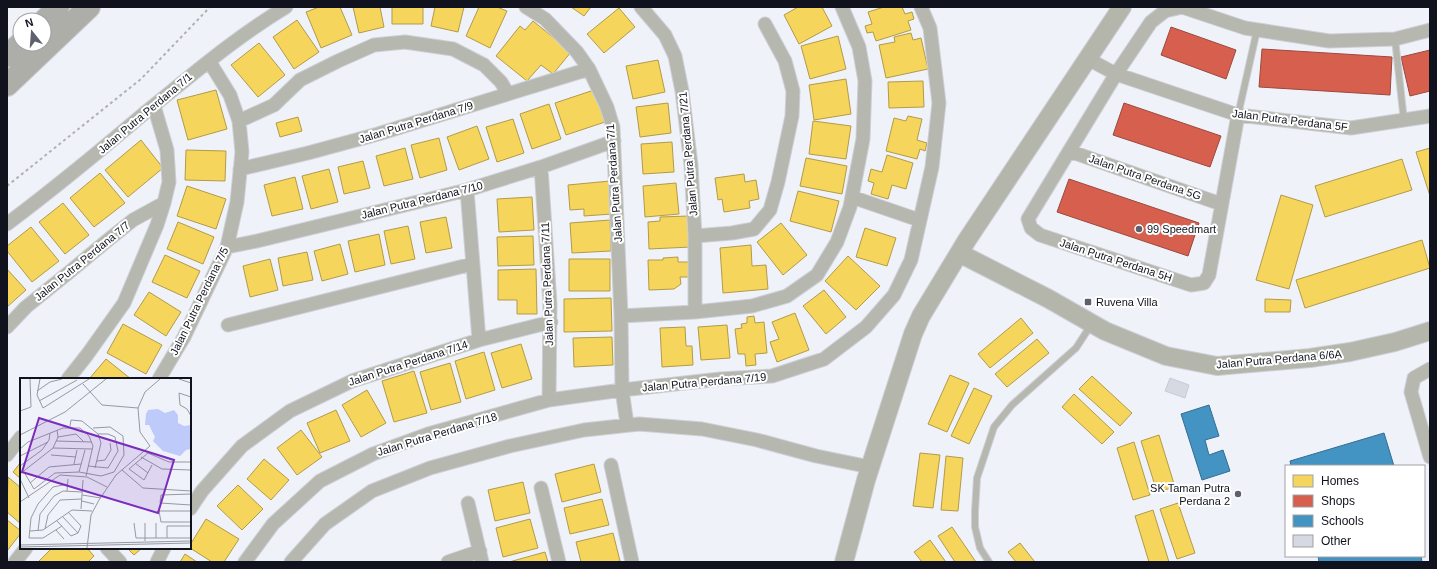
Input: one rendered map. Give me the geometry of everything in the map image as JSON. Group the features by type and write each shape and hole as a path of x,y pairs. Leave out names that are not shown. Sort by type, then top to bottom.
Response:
{"highway":[{"path":"7,85 89,7"}],"street":[{"name":"Jalan Putra Perdana 7/1","path":"7,224 209,61 260,22 286,7"},
{"name":"Jalan Putra Perdana 7/1","path":"526,7 545,19 577,52 590,70 607,107 613,127 621,316 622,390 627,424"},
{"name":"Jalan Putra Perdana 7/21","path":"641,7 666,35 675,56 682,91 690,158 695,236 695,312"},
{"path":"621,316 695,312 752,306 787,296 817,275 837,242 850,207 863,139 865,80 858,47 842,7"},
{"name":"Jalan Putra Perdana 7/19","path":"622,390 772,376 824,359 866,327 894,295 911,260 932,167 939,103 930,28 921,7"},
{"path":"844,562 870,468 913,334 921,316 959,253 1122,7"},
{"path":"1069,151 1116,74 1151,22 1165,11 1182,7 1245,28 1329,41 1395,39 1430,30"},
{"path":"695,236 732,233 754,229 770,210 778,182 791,122 793,91 785,61 765,24"},
{"path":"239,121 274,105 300,80 374,45 404,42 453,49 484,65 501,82 508,94"},
{"name":"Jalan Putra Perdana 5F","path":"1088,59 1116,74 1238,115 1351,128 1430,116"},
{"name":"Jalan Putra Perdana 7/5","path":"160,378 184,337 227,247 237,202 242,152 239,121 230,95 209,61"},
{"name":"Jalan Putra Perdana 7/9","path":"240,169 308,153 378,134 590,70"},
{"path":"69,378 124,303 157,225 164,203 169,182 167,150 154,106"},
{"path":"1221,204 1238,115"},
{"name":"Jalan Putra Perdana 7/10","path":"227,247 257,242 467,190 541,167 614,141"},
{"name":"Jalan Putra Perdana 5G","path":"1069,151 1221,204"},
{"name":"Jalan Putra Perdana 5H","path":"1069,151 1028,219 1031,228 1040,235 1192,285 1204,283 1209,275 1221,204"},
{"name":"Jalan Putra Perdana 7/11","path":"541,167 551,322 549,400"},
{"path":"467,190 479,340"},
{"path":"852,197 919,220"},
{"name":"Jalan Putra Perdana 7/7","path":"7,327 26,307 133,220 164,203"},
{"name":"Jalan Putra Perdana 6/6A","path":"959,253 1049,299 1105,331 1166,356 1217,366 1310,358 1350,352 1395,342 1430,331"},
{"path":"228,325 472,264"},
{"name":"Jalan Putra Perdana 7/14","path":"191,507 202,490 242,446 290,411 352,380 479,340 551,322"},
{"path":"1428,370 1414,378 1411,392 1426,429 1430,456"},
{"name":"Jalan Putra Perdana 7/18","path":"245,562 273,524 320,481 373,454 428,434 549,400 622,390"},
{"path":"291,562 324,524 372,491 430,468 510,446 584,430 627,424 639,424 702,430 757,440 816,456 870,468"},
{"path":"7,455 20,438"},
{"path":"611,465 632,562"},
{"path":"542,488 559,562"},
{"path":"448,562 481,557 468,503"},
{"path":"15,562 25,549"},
{"path":"108,549 120,562"},
{"path":"157,562 164,549"}],"lane":[{"path":"1238,115 1257,30"},
{"path":"1395,39 1404,121"},
{"path":"989,562 980,548 974,527 977,478 994,427 1012,405 1076,348 1092,324"}],"path":[{"path":"7,186 141,79 210,7"}],"building: Homes":[{"path":"319,7 340,7 352,35 321,48 306,12"},
{"path":"353,7 380,7 384,27 359,33"},
{"path":"392,7 423,7 423,24 392,24"},
{"path":"435,7 464,7 458,32 431,26"},
{"path":"479,7 497,7 507,11 490,48 466,36"},
{"path":"571,7 591,7 584,16"},
{"path":"798,7 822,7 832,26 799,44 784,15"},
{"path":"884,7 902,7 905,14 912,12 914,19 908,21 911,30 876,41 873,32 867,33 865,26 872,24 868,12"},
{"path":"619,8 635,27 604,53 587,34"},
{"path":"297,20 319,52 294,69 273,37"},
{"path":"533,21 571,52 553,74 541,65 527,81 496,56 520,26 525,30"},
{"path":"911,33 913,40 921,38 928,69 886,78 879,45 895,42 894,37"},
{"path":"838,36 846,69 810,79 801,46"},
{"path":"259,43 285,75 258,97 231,65"},
{"path":"658,60 665,92 633,99 626,66"},
{"path":"846,79 851,114 814,120 809,85"},
{"path":"923,81 924,107 889,108 888,82"},
{"path":"216,90 227,129 188,140 177,100"},
{"path":"594,90 605,122 566,135 555,103"},
{"path":"668,103 671,133 640,137 636,107"},
{"path":"549,104 561,139 532,149 520,114"},
{"path":"908,116 922,119 917,140 927,143 925,151 920,149 917,159 886,151 894,118 906,121"},
{"path":"298,117 302,131 280,137 276,123"},
{"path":"513,119 524,153 497,162 486,127"},
{"path":"813,121 851,126 846,159 809,154"},
{"path":"477,126 489,159 459,170 447,137"},
{"path":"439,138 447,170 420,178 411,145"},
{"path":"141,140 163,168 128,197 105,170"},
{"path":"672,142 674,172 643,174 641,144"},
{"path":"405,148 413,179 384,186 376,156"},
{"path":"1430,148 1430,196 1416,152"},
{"path":"186,150 226,151 225,181 185,180"},
{"path":"887,155 913,163 906,189 892,185 888,199 871,194 874,183 868,181 871,169 882,172"},
{"path":"806,158 847,166 842,194 800,186"},
{"path":"1402,159 1412,190 1325,217 1315,186"},
{"path":"363,161 370,188 344,194 338,167"},
{"path":"329,169 338,202 311,209 302,176"},
{"path":"100,173 125,203 94,227 70,198"},
{"path":"744,174 745,182 756,180 759,199 749,201 750,208 724,212 722,199 718,200 715,178"},
{"path":"295,177 303,209 272,216 264,185"},
{"path":"610,181 612,214 584,216 584,209 570,210 568,185"},
{"path":"676,183 679,214 645,217 643,186"},
{"path":"187,186 226,199 216,229 177,216"},
{"path":"798,191 839,201 831,232 790,221"},
{"path":"1281,195 1313,205 1289,289 1256,280"},
{"path":"532,197 534,230 499,232 497,199"},
{"path":"63,203 89,235 65,254 39,222"},
{"path":"689,216 691,247 649,249 648,222 660,221 660,217"},
{"path":"446,217 452,248 426,253 420,222"},
{"path":"610,220 611,251 572,253 570,223"},
{"path":"178,222 214,237 203,264 167,249"},
{"path":"781,223 807,255 783,275 757,242"},
{"path":"408,226 415,259 391,264 384,231"},
{"path":"31,227 59,261 32,282 7,251 7,246"},
{"path":"865,228 896,238 887,266 856,257"},
{"path":"379,234 385,265 355,272 348,241"},
{"path":"533,236 534,265 498,266 497,237"},
{"path":"1422,240 1430,268 1305,308 1296,280"},
{"path":"340,244 348,274 322,281 314,251"},
{"path":"751,245 752,266 766,265 768,289 723,293 720,248"},
{"path":"307,252 313,280 283,286 278,258"},
{"path":"165,255 200,271 187,298 152,282"},
{"path":"848,256 880,286 856,310 825,281"},
{"path":"678,257 678,262 689,262 689,277 680,277 681,284 674,289 649,290 648,260 663,260 663,258"},
{"path":"270,259 278,290 250,297 243,266"},
{"path":"569,259 610,259 610,291 569,291"},
{"path":"7,269 26,290 7,307"},
{"path":"536,269 537,314 517,314 517,300 498,300 498,270"},
{"path":"824,290 846,317 826,334 803,306"},
{"path":"149,292 181,312 166,336 134,315"},
{"path":"611,298 612,331 564,332 564,299"},
{"path":"1265,299 1291,300 1290,312 1265,312"},
{"path":"795,313 809,350 777,362 770,342 779,339 772,322"},
{"path":"754,316 755,323 764,322 767,353 755,354 756,365 746,366 745,354 738,354 735,329 742,328 741,324 747,323 747,317"},
{"path":"1021,318 1033,333 990,368 978,354"},
{"path":"123,324 162,345 146,374 107,353"},
{"path":"727,325 730,358 701,360 698,327"},
{"path":"685,327 686,346 692,346 693,365 662,367 660,328"},
{"path":"612,337 613,365 574,367 573,338"},
{"path":"1037,339 1049,353 1007,387 995,374"},
{"path":"521,344 532,379 502,388 491,353"},
{"path":"484,352 495,390 466,399 455,361"},
{"path":"106,359 130,378 90,378"},
{"path":"450,363 461,402 431,410 420,372"},
{"path":"414,371 427,413 394,422 382,381"},
{"path":"950,375 969,383 947,432 928,424"},
{"path":"1092,376 1132,413 1120,426 1079,389"},
{"path":"974,388 992,396 969,444 951,436"},
{"path":"367,390 386,423 361,437 342,405"},
{"path":"1074,394 1114,432 1102,444 1062,407"},
{"path":"336,410 350,441 320,453 307,423"},
{"path":"301,430 322,457 297,475 277,448"},
{"path":"1159,435 1175,487 1157,492 1141,441"},
{"path":"1134,442 1150,495 1133,500 1117,448"},
{"path":"920,453 940,455 933,508 913,506"},
{"path":"946,456 963,458 958,511 941,510"},
{"path":"264,459 289,480 271,500 247,479"},
{"path":"20,463 20,478 13,472"},
{"path":"594,464 601,492 562,502 555,474"},
{"path":"8,477 20,487 20,523 7,512"},
{"path":"523,482 530,513 495,521 488,490"},
{"path":"238,485 263,509 242,530 217,506"},
{"path":"602,499 609,525 570,534 564,508"},
{"path":"1178,503 1195,553 1177,559 1160,509"},
{"path":"1153,510 1169,562 1149,562 1135,516"},
{"path":"206,519 239,539 224,562 212,562 191,549 191,543"},
{"path":"530,519 538,548 503,557 496,528"},
{"path":"7,520 20,530 20,534 7,551"},
{"path":"952,527 976,562 955,562 938,536"},
{"path":"613,533 620,561 581,562 576,542"},
{"path":"930,540 946,562 922,562 914,552"},
{"path":"1020,543 1035,562 1016,562 1008,552"},
{"path":"51,549 88,549 94,556 88,562 39,561"},
{"path":"128,549 141,549 134,555"},
{"path":"545,552 548,562 509,562"},
{"path":"185,554 197,562 180,562"}],"building: Shops":[{"path":"1171,27 1236,50 1226,79 1161,55"},
{"path":"1262,49 1392,57 1390,95 1259,87"},
{"path":"1430,50 1430,91 1410,96 1401,57"},
{"path":"1124,103 1221,136 1210,167 1113,135"},
{"path":"1069,179 1199,223 1188,256 1057,212"}],"building: Schools":[{"path":"1209,405 1219,436 1205,440 1209,455 1223,450 1230,471 1202,480 1181,414"},
{"path":"1384,433 1394,465 1291,465 1290,461"},
{"path":"1318,557 1421,557 1422,562 1319,562"}],"building: Other":[{"path":"1170,378 1189,385 1185,398 1165,391"}],"place":[{"name":"99 Speedmart","path":"1139,229"},
{"name":"Ruvena Villa","path":"1088,302"},
{"name":"SK Taman Putra Perdana 2","path":"1238,494"}]}
